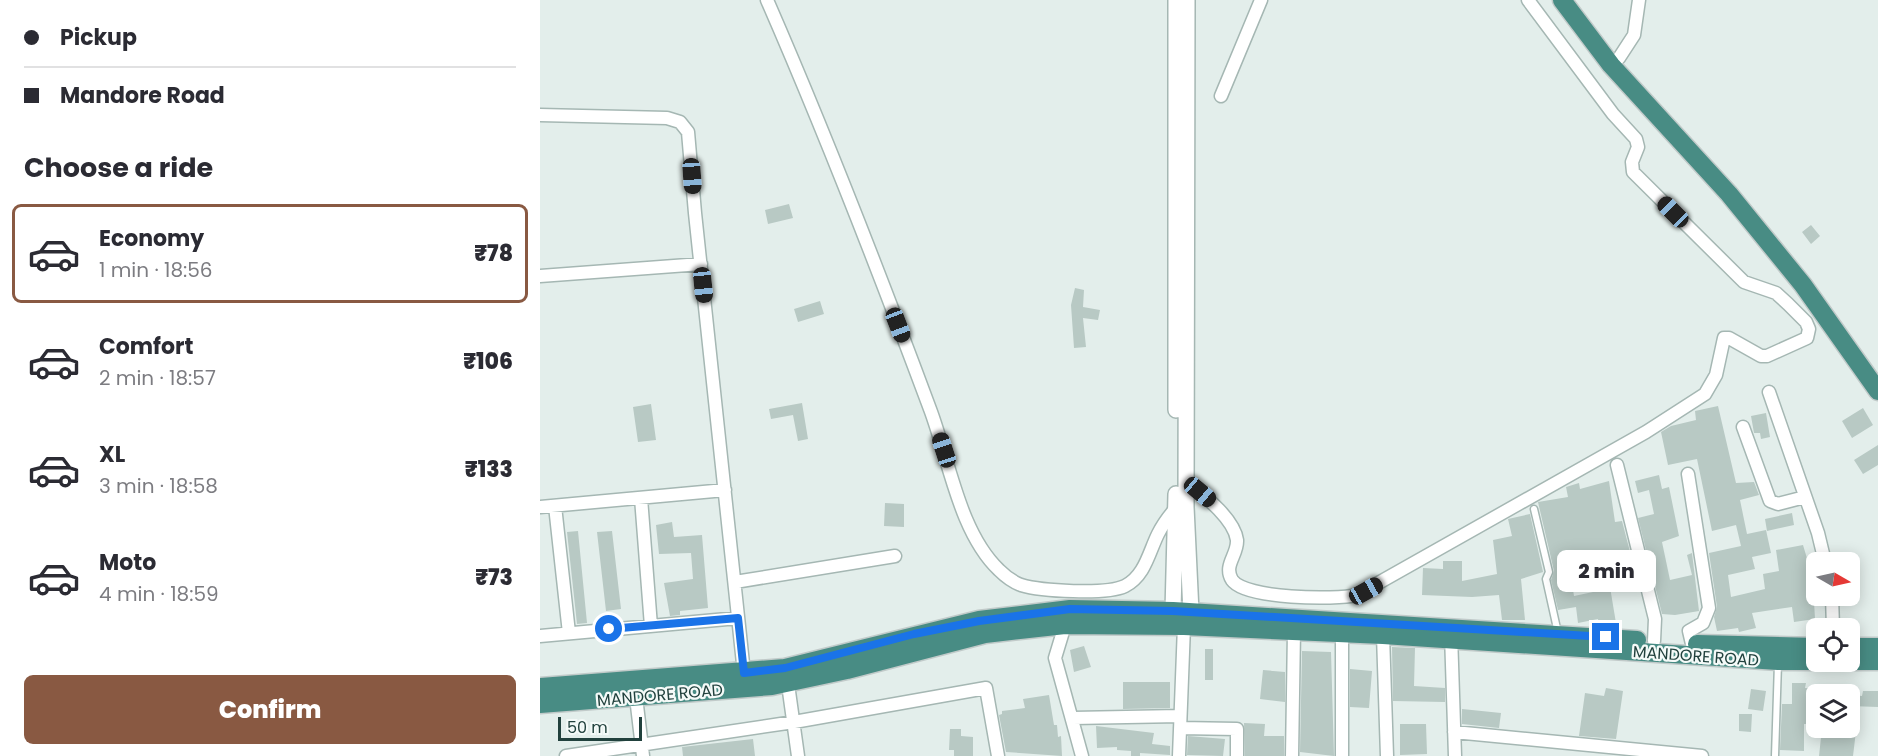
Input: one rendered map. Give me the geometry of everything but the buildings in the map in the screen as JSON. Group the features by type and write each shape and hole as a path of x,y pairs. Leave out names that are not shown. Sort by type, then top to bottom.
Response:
{"highway":[{"path":"1562,0 1611,65 1729,194 1803,285 1878,391"},
{"path":"1576,0 1619,58 1742,195 1808,275 1878,372"},
{"name":"MANDORE ROAD","path":"540,687 744,673 786,676 914,634 1042,611 1183,616 1778,654 1806,649"},
{"name":"MANDORE ROAD","path":"540,704 636,697 786,676 985,634 1183,616 1294,631 1342,634 1558,633 1692,644 1806,659"},
{"path":"1860,647 1878,647"},
{"path":"1860,662 1878,661"}],"street":[{"path":"768,0 805,88 927,400 972,533 986,556 1005,576 1023,585 1101,591 1119,588 1135,579 1163,524 1176,508"},
{"path":"1176,0 1176,508 1181,538"},
{"path":"1179,756 1183,616 1181,538 1186,481 1187,0"},
{"path":"1221,96 1261,0"},
{"path":"1186,481 1213,504 1235,535 1237,542 1228,572 1232,581 1241,588 1287,596 1345,598 1357,595 1646,432 1705,394 1716,375 1724,338 1729,338 1761,356 1767,356 1808,338 1809,329 1806,322 1788,304 1776,293 1744,282 1634,172 1632,162 1638,147 1636,139 1612,114 1528,0"},
{"path":"1619,58 1634,35 1639,0"},
{"path":"540,115 649,116 680,122 688,132 744,673"},
{"path":"540,276 700,264"},
{"path":"1769,392 1822,552"},
{"path":"1743,427 1770,501 1778,504 1805,496"},
{"path":"1617,465 1654,619 1654,641"},
{"path":"1688,474 1709,608 1703,623 1689,631 1692,644"},
{"path":"540,507 726,490"},
{"path":"641,498 651,626"},
{"path":"555,506 569,633"},
{"path":"735,582 895,556"},
{"path":"540,636 738,618"},
{"path":"1065,625 1055,658 1082,756"},
{"path":"1292,756 1294,631"},
{"path":"1342,634 1342,756"},
{"path":"1451,634 1455,756"},
{"path":"1383,635 1387,756"},
{"path":"786,676 798,756"},
{"path":"566,756 642,750 986,688 998,756"},
{"path":"636,697 642,750"},
{"path":"1073,718 1180,722 1237,729 1237,756"},
{"path":"1454,732 1702,756"}],"lane":[{"path":"1534,509 1549,572 1546,579 1558,633"},
{"path":"1775,756 1778,654"}],"route":[{"path":"609,629 738,618 744,673 785,668 914,634 979,621 1070,609 1173,611 1606,637"}]}
